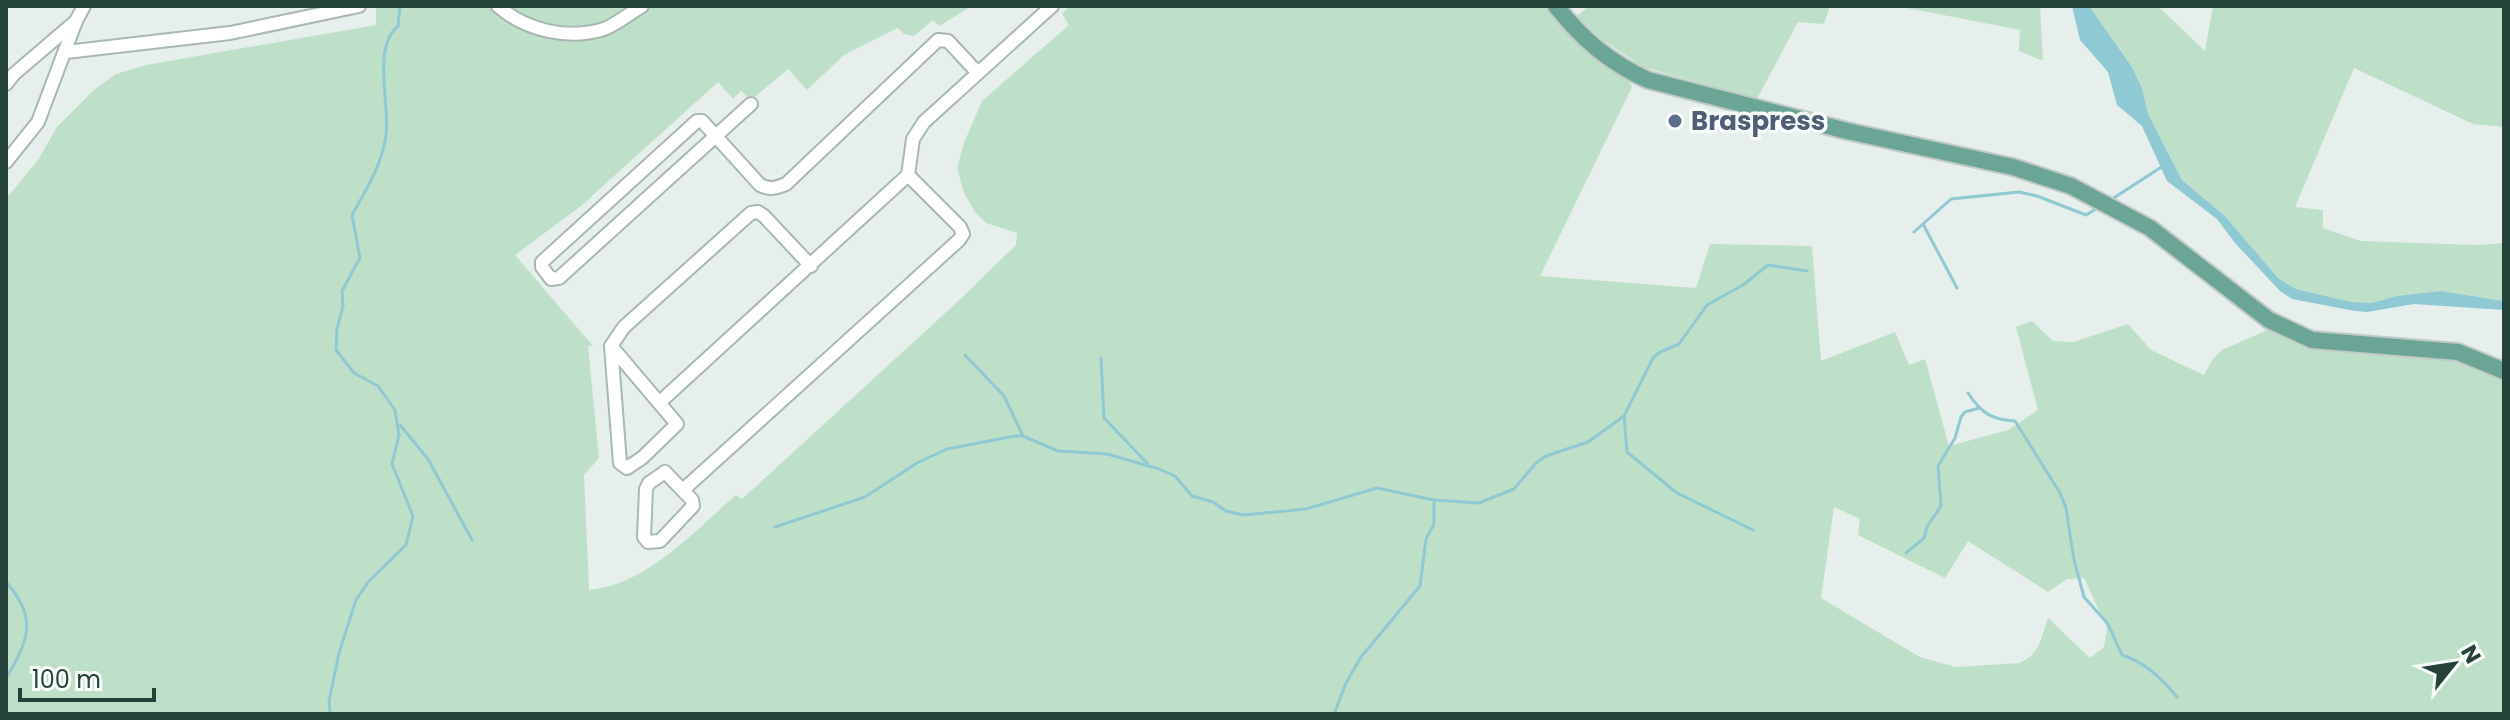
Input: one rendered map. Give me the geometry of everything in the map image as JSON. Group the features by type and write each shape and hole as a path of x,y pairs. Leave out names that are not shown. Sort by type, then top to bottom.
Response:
{"main road":[{"path":"1556,6 1598,51 1621,68 1648,80 1847,131 2013,167 2071,186 2150,228 2269,320 2312,340 2458,352 2504,371"}],"street":[{"path":"66,52 230,33 359,6"},
{"path":"498,6 531,27 558,33 584,33 606,28 642,6"},
{"path":"660,402 908,175 913,139 924,122 1052,6"},
{"path":"6,84 31,58 76,21 87,7"},
{"path":"6,162 38,122 76,21"},
{"path":"751,104 716,136 559,278 551,279 543,270 542,262 697,121 702,121 716,136 760,185 768,189 776,188 786,184 938,40 948,41 977,72"},
{"path":"683,490 959,240 963,234 960,227 908,175"},
{"path":"611,346 676,419 675,428 633,467 623,467 620,463 611,346 624,327 751,213 758,212 764,216 811,266"},
{"path":"665,472 683,490 693,503 690,511 660,541 648,542 644,537 644,510 649,483 665,472"}],"green space":[{"path":"376,6 972,6 939,26 933,20 914,36 904,34 898,28 844,55 807,90 788,69 751,100 741,91 733,99 718,82 581,206 515,255 593,346 588,346 599,458 584,475 589,590 610,586 650,567 686,540 736,495 742,499 1016,245 1017,233 986,223 975,212 964,193 957,168 982,101 1069,25 1062,14 1070,6 1549,6 1626,75 1632,87 1540,276 1696,288 1710,244 1812,246 1821,361 1895,332 1909,365 1925,359 1949,446 2008,430 2038,410 2016,327 2032,321 2053,341 2073,342 2128,324 2151,350 2204,375 2222,350 2272,328 2454,359 2504,372 2504,714 6,714 6,199 38,160 57,127 95,89 116,74 146,65 376,25","holes":["1834,507 1860,519 1858,535 1945,578 1968,541 2048,592 2067,579 2084,578 2107,628 2104,647 2090,658 2048,618 2039,645 2031,656 2020,663 1956,667 1920,657 1821,598"]},
{"path":"1589,6 1830,6 1824,24 1798,22 1757,99 1643,67 1601,39 1577,16"},
{"path":"1897,6 2040,6 2043,61 2019,51 2020,30"},
{"path":"2089,6 2158,6 2205,51 2213,6 2504,6 2504,127 2473,124 2354,68 2295,207 2323,210 2323,228 2361,241 2504,243 2504,301 2441,291 2396,296 2372,303 2351,302 2296,289 2278,278 2225,216 2182,180 2148,114 2142,88 2132,67"}],"water":[{"path":"2072,6 2089,6 2132,67 2142,88 2148,114 2182,180 2225,216 2278,278 2296,289 2351,302 2372,303 2396,296 2441,291 2504,301 2504,310 2414,304 2367,312 2355,311 2292,299 2280,291 2217,219 2167,181 2142,126 2117,105 2108,72 2080,40"}],"waterway":[{"path":"330,712 329,701 339,653 356,600 369,581 406,545 413,516 392,464 399,435 395,410 378,386 354,373 336,350 343,306 342,291 360,258 352,215 373,177 384,146 387,122 384,62 390,36 398,26 400,6"},
{"path":"2109,201 2163,166"},
{"path":"1914,232 1951,199 2019,192 2086,215 2099,207"},
{"path":"1923,224 1957,288"},
{"path":"775,527 865,497 917,463 947,449 1015,436 1023,436 1058,451 1107,454 1159,469 1175,476 1192,496 1243,515 1306,509 1377,488 1434,500 1479,503 1514,489 1546,456 1588,442 1624,416 1653,358 1679,344 1707,305 1743,285 1768,265 1807,271"},
{"path":"965,355 1004,396 1023,436"},
{"path":"1101,358 1104,418 1148,464"},
{"path":"1968,393 1988,414 2015,421 2060,493 2066,508 2074,560 2084,597 2108,624 2122,655 2152,672 2177,697"},
{"path":"1906,553 1924,538 1927,527 1941,506 1938,466 1955,438 1961,417 1965,412 1979,408"},
{"path":"1624,416 1627,452 1677,493 1753,530"},
{"path":"400,425 428,459 472,540"},
{"path":"1334,714 1346,683 1361,657 1420,586 1426,539 1434,524 1434,500"},
{"path":"6,582 23,607 27,629 20,652 6,678"}],"place":[{"name":"Braspress","path":"1675,121"}]}
